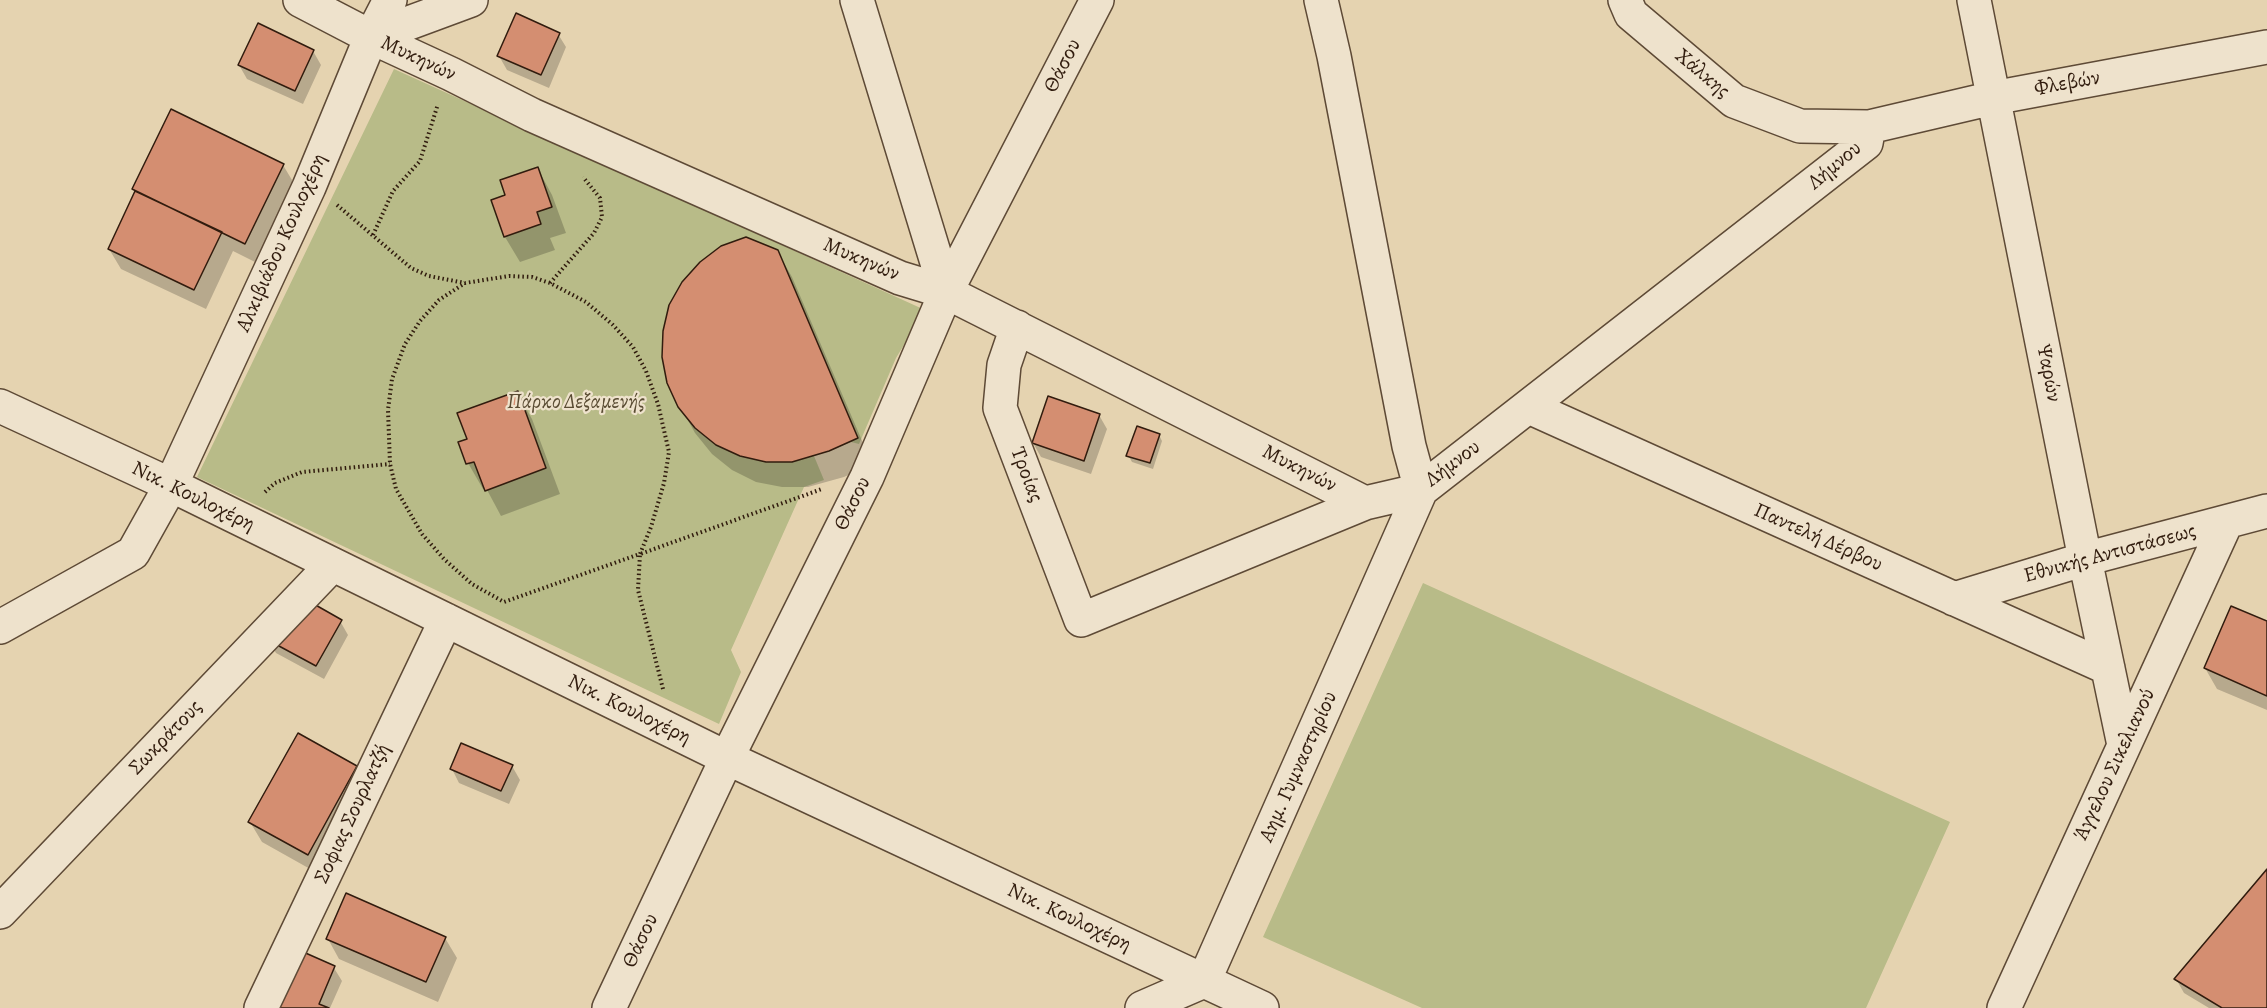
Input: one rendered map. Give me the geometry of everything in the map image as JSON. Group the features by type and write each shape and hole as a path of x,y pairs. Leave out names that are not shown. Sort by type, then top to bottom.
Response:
{"street":[{"name":"Μυκηνών","path":"300,0 532,115 900,278 946,292 1365,503"},
{"name":"Αλκιβιάδου Κουλοχέρη","path":"0,627 133,553 171,485 309,187 371,37 390,0"},
{"path":"371,37 471,0"},
{"path":"857,0 946,292"},
{"name":"Θάσου","path":"609,1008 727,758 867,477 946,292 1097,0"},
{"name":"Λήμνου","path":"1321,0 1334,56 1409,446 1421,490 1866,143 1869,127"},
{"name":"Χάλκης","path":"1625,0 1631,14 1734,101 1800,126 1869,127"},
{"name":"Ψαρών","path":"1974,0 2124,745"},
{"name":"Φλεβών","path":"1869,127 1993,98 2267,47"},
{"name":"Τροίας","path":"1017,327 1004,365 1000,408 1082,620 1365,503"},
{"name":"Νικ. Κουλοχέρη","path":"0,406 171,485 727,758 1262,1008"},
{"name":"Παντελή Δέρβου","path":"1529,407 2108,668"},
{"path":"1365,503 1421,490"},
{"name":"Αημ. Γυμναστηρίου","path":"1204,981 1421,490"},
{"name":"Εθνικής Αντιστάσεως","path":"1954,599 2085,559 2267,511"},
{"name":"Άγγελου Σικελιανού","path":"2004,1008 2226,523"},
{"name":"Σωκράτους","path":"0,912 332,565"},
{"name":"Σοφιας Σουρλατζή","path":"261,1008 446,620"},
{"path":"1142,1008 1204,981"}],"path":[{"path":"373,235 393,191 420,161 439,100 451,74"},
{"path":"550,283 594,233 602,217 600,198 577,170"},
{"path":"350,214 411,268 429,276 465,283 509,276 532,277 550,283 586,302 613,325 633,347 646,371 658,404 669,452 664,483 640,554 638,590 666,698 671,731"},
{"path":"465,283 440,300 420,321 405,344 392,379 388,410 390,465 396,489 422,534 444,559 472,584 504,602 835,485 867,477"},
{"path":"245,522 259,498 275,483 288,476 320,470 390,465"}],"green space":[{"name":"Πάρκο Δεξαμενής","path":"394,69 925,310 896,358 859,444 851,442 814,456 824,480 804,487 731,650 741,672 719,724 197,477"},
{"path":"1423,583 1950,822 1866,1008 1422,1008 1263,937"}],"building":[{"path":"516,13 560,33 541,75 497,56"},
{"path":"258,23 314,50 295,91 238,65"},
{"path":"171,109 284,164 245,244 132,189"},
{"path":"538,167 552,207 537,212 541,224 504,237 491,200 505,195 500,180"},
{"path":"135,191 222,232 194,290 108,249"},
{"path":"746,237 778,250 858,438 829,451 792,462 766,462 740,456 716,445 695,428 678,407 667,383 662,357 663,331 669,305 682,282 700,262 721,246"},
{"path":"518,391 546,468 485,491 474,462 466,464 458,442 467,439 457,413"},
{"path":"1048,396 1100,414 1084,461 1032,443"},
{"path":"1137,426 1160,434 1150,463 1126,456"},
{"path":"305,599 342,620 316,666 266,639"},
{"path":"2231,606 2267,621 2267,696 2204,668"},
{"path":"298,733 357,766 308,855 248,822"},
{"path":"461,743 513,765 501,791 450,769"},
{"path":"2267,869 2267,1008 2222,1008 2174,979"},
{"path":"346,893 446,937 426,982 326,939"},
{"path":"301,951 335,966 319,1004 329,1008 276,1008"}]}
